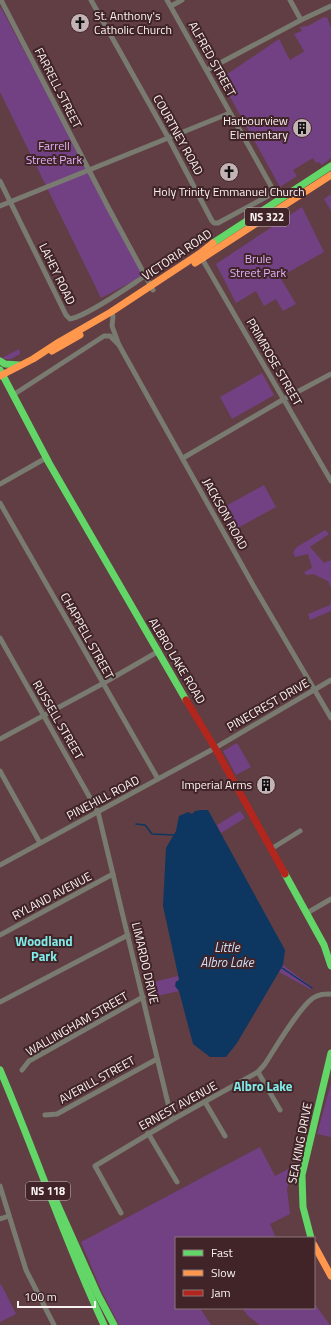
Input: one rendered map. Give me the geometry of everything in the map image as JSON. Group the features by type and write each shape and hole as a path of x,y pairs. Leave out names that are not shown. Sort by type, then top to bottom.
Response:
{"main road":[{"name":"VICTORIA ROAD","path":"201,256 207,247 331,166"},
{"name":"VICTORIA ROAD","path":"33,359 152,288 331,175"},
{"name":"VICTORIA ROAD","path":"1,374 62,346 113,316 152,288"},
{"path":"0,361 5,364 19,365"},
{"name":"ALBRO LAKE ROAD","path":"1,374 46,458 132,608 159,651 215,748 307,913 324,945 331,966"},
{"name":"SEA KING DRIVE","path":"311,1237 305,1223 302,1206 302,1175 331,1053"},
{"name":"NS 118","path":"0,1070 11,1094 66,1240 104,1325"},
{"name":"NS 118","path":"30,1143 98,1295 114,1325"},
{"path":"315,1247 331,1276"}],"street":[{"name":"FARRELL STREET","path":"1,0 152,288"},
{"name":"COURTNEY ROAD","path":"91,0 169,138 212,221 214,223 218,223 268,196 272,191"},
{"name":"ALFRED STREET","path":"167,0 271,186 272,191"},
{"path":"171,6 182,0"},
{"path":"290,0 301,20"},
{"path":"207,70 301,20 331,6"},
{"path":"0,206 230,113"},
{"name":"LAHEY ROAD","path":"0,181 66,315 70,319 76,318 145,276"},
{"name":"PRIMROSE STREET","path":"201,256 331,481"},
{"name":"JACKSON ROAD","path":"113,316 112,326 119,345 256,589 331,718"},
{"path":"13,395 104,336 110,336 119,345"},
{"path":"183,458 284,399 331,374"},
{"path":"0,484 46,458"},
{"name":"CHAPPELL STREET","path":"0,503 102,684 158,779"},
{"name":"RUSSELL STREET","path":"0,638 98,812"},
{"path":"0,738 102,684 159,651"},
{"name":"PINECREST DRIVE","path":"215,748 331,680"},
{"name":"PINEHILL ROAD","path":"0,865 215,748"},
{"path":"0,771 40,843"},
{"name":"LIMARDO DRIVE","path":"98,812 172,1120"},
{"path":"271,849 300,831"},
{"name":"RYLAND AVENUE","path":"0,935 113,874"},
{"path":"307,913 331,899"},
{"path":"0,1002 128,935"},
{"name":"ERNEST AVENUE","path":"121,1213 95,1166 148,1133 258,1072 308,1002 322,994 331,994"},
{"name":"WALLINGHAM STREET","path":"22,1070 29,1061 143,997"},
{"name":"AVERILL STREET","path":"45,1115 57,1114 157,1059"},
{"path":"258,1072 280,1110"},
{"path":"205,1102 224,1136"},
{"path":"148,1133 177,1182"},
{"path":"0,1186 28,1276 54,1325"},
{"path":"0,1219 9,1216"}],"green space":[{"name":"Farrell Street Park","path":"0,6 143,276 101,298 0,92"},
{"path":"324,17 327,17 331,28 331,158 322,165 319,162 316,163 313,158 293,170 297,176 280,187 220,79 279,39 290,60 304,51 294,34 302,31 300,27 308,26"},
{"path":"331,194 331,211 324,199"},
{"name":"Brule Street Park","path":"302,207 324,252 280,277 296,304 283,311 276,299 264,306 256,291 236,303 216,264"},
{"path":"19,349 20,354 11,359 2,358"},
{"path":"262,373 274,395 232,419 220,397"},
{"path":"264,485 276,507 234,530 222,508"},
{"path":"325,530 329,534 310,547 324,563 331,560 331,588 328,581 313,574 306,575 304,572 312,568 308,554 295,557 293,552 297,547"},
{"path":"331,601 331,611 310,620 308,614 330,605"},
{"path":"237,743 251,767 236,775 223,751"},
{"path":"240,811 245,818 221,833 217,825"},
{"path":"283,965 313,988 310,989 279,972"},
{"path":"178,976 179,980 175,986 179,991 149,998 145,984"},
{"path":"331,1083 331,1137 317,1134"},
{"path":"260,1147 275,1176 294,1166 287,1189 290,1214 270,1224 276,1237 175,1237 175,1309 201,1309 211,1325 119,1325 102,1292 81,1242"},
{"path":"1,1284 16,1314 0,1322 0,1285"},
{"path":"315,1304 330,1325 260,1325 248,1316 243,1309 315,1309"}],"water":[{"name":"Little Albro Lake","path":"208,810 285,950 283,965 237,1043 226,1057 210,1057 193,1044 179,991 175,986 176,981 179,979 163,906 166,848 176,831 179,816 188,812 192,814 195,811"}],"waterway":[{"path":"136,824 145,825 152,834 174,835"},
{"path":"282,968 312,988"}],"traffic: fast":[{"path":"213,243 331,166"},
{"path":"0,361 5,364 19,365"},
{"path":"0,370 49,463 186,700"},
{"path":"285,874 324,945 331,966"},
{"path":"311,1237 303,1207 302,1175 331,1053"},
{"path":"0,1070 76,1262 104,1325"},
{"path":"55,1199 98,1295 114,1325"}],"traffic: slow":[{"path":"195,263 331,175"},
{"path":"0,376 33,359 111,312 199,254 213,243"},
{"path":"52,351 80,335"},
{"path":"315,1247 331,1276"}],"traffic: jam":[{"path":"186,700 215,748 285,874"}],"place":[{"name":"St. Anthony's Catholic Church","path":"80,23"},
{"name":"Harbourview Elementary","path":"302,128"},
{"name":"Holy Trinity Emmanuel Church","path":"229,172"},
{"name":"Imperial Arms","path":"266,785"}],"district":[{"name":"Woodland Park","path":"44,948"},
{"name":"Albro Lake","path":"263,1086"}]}
